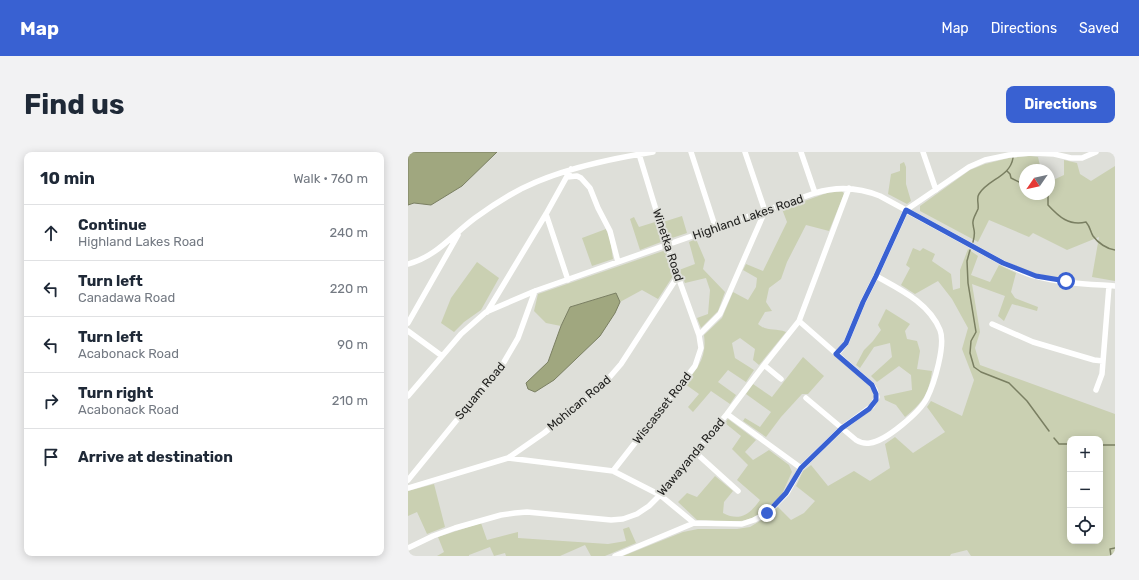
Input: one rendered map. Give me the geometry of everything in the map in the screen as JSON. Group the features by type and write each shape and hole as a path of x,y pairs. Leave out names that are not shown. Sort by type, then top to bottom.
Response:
{"street":[{"path":"408,264 430,256 475,218 512,194 531,184 571,169 653,152"},
{"path":"691,152 716,228"},
{"path":"700,335 720,314 764,211 745,152"},
{"path":"801,152 815,193"},
{"path":"923,152 936,190"},
{"path":"836,354 846,343 863,302 906,210 969,167 984,160 1009,155 1032,153 1082,158 1096,152"},
{"name":"Winetka Road","path":"639,154 667,246 700,335"},
{"path":"486,312 546,214 571,169"},
{"path":"567,177 576,176 581,178 590,188 610,231 618,262"},
{"name":"Highland Lakes Road","path":"408,396 461,334 486,312 535,292 618,262 826,190 848,188 872,192 1003,263 1024,272 1036,276 1060,280 1112,286"},
{"name":"Wawayanda Road","path":"408,548 433,536 455,528 515,513 527,512 612,520 623,519 637,514 649,506 728,414 799,321 848,188"},
{"path":"546,214 568,280"},
{"path":"408,322 461,230"},
{"name":"Mohican Road","path":"508,458 544,433 611,377 678,276"},
{"path":"806,398 860,442 868,444 881,439 899,427 927,400 941,354 942,338 940,330 927,309 917,300 876,276"},
{"path":"1096,390 1102,374 1112,286"},
{"name":"Squam Road","path":"408,480 504,362 518,338 535,292"},
{"path":"615,556 694,523 742,524 767,513 779,502 794,482 801,468 842,428 869,409 874,403 877,397 872,385 799,321"},
{"path":"992,324 1033,342 1094,360 1103,361"},
{"path":"408,331 442,356"},
{"name":"Wiscasset Road","path":"613,471 695,366 701,348 700,335"},
{"path":"764,365 781,379"},
{"path":"728,414 801,468"},
{"path":"696,452 738,491"},
{"path":"408,488 508,458 613,471 660,495 694,523"}],"shaded area":[{"path":"408,152 497,152 462,186 431,205 414,203 408,205"},
{"path":"1030,156 1038,157 1040,164 1019,164 1019,200 1055,200 1055,179 1064,175 1064,160 1077,163 1080,174 1091,181 1115,166 1115,281 1092,277 1099,237 1067,250 1033,233 1029,237 989,220 978,242 920,211 920,206 970,170 985,164 1009,158"},
{"path":"904,162 906,167 906,184 911,201 907,204 888,194 891,174 900,171 900,164"},
{"path":"842,191 844,194 829,231 806,225 787,262 781,279 769,288 766,302 772,311 765,312 758,324 768,329 786,332 759,365 753,360 755,349 740,338 732,343 735,358 754,370 746,382 728,370 718,382 736,395 730,404 711,391 693,412 688,407 699,394 685,384 698,367 703,356 705,343 704,335 722,318 733,292 748,300 756,287 757,278 743,270 746,264 763,271 787,222 782,209 827,193"},
{"path":"682,216 687,233 669,239 663,222"},
{"path":"634,217 639,227 655,222 661,242 640,250 630,219"},
{"path":"606,229 610,239 613,259 592,266 582,238"},
{"path":"696,239 705,260 703,269 725,292 718,311 701,328 697,318 708,314 710,290 706,278 685,283 679,270 695,264 689,242"},
{"path":"913,248 920,251 923,248 935,254 932,261 951,274 953,290 960,288 960,270 968,249 978,256 971,275 990,282 999,265 1016,273 1011,292 1015,298 1038,307 1037,311 1012,304 1004,321 998,316 1005,296 972,284 980,332 975,348 980,365 1115,414 1115,556 971,556 967,550 951,554 950,556 623,556 683,532 698,529 737,529 750,527 768,516 778,507 791,520 804,513 815,501 796,486 803,471 811,465 828,486 854,471 870,481 890,468 885,444 895,437 913,453 945,432 927,407 931,401 962,416 974,380 962,349 968,328 952,299 938,281 915,294 901,285 910,268 906,265"},
{"path":"666,250 673,276 658,299 642,290 620,302 616,293 570,307 561,326 546,323 534,311 538,294"},
{"path":"477,262 499,278 481,310 464,322 454,332 441,323 451,298"},
{"path":"616,293 620,302 615,313 600,336 554,380 535,392 528,389 526,383 548,362 561,326 570,307"},
{"path":"886,309 910,324 905,331 907,339 917,341 920,351 917,369 932,371 927,392 916,407 905,417 896,405 885,400 884,396 912,390 911,375 899,366 877,382 871,376 892,357 890,343 874,347 860,368 856,365 864,350 881,330 878,325"},
{"path":"803,357 824,376 808,394 802,394 781,417 766,437 743,421 745,418 760,427 771,412 746,394 753,384 772,397"},
{"path":"728,419 756,440 745,452 753,460 769,450 789,465 792,472 780,497 759,515 735,522 697,520 678,502 687,493 697,497 715,476 733,491 724,502 723,513 729,516 740,517 748,513 760,500 737,480 748,465 732,449 741,436 725,423"},
{"path":"434,484 445,527 427,534 417,512 408,516 408,491"},
{"path":"481,523 487,540 518,532 518,538 608,544 626,541 623,529 629,527 636,543 605,556 591,556 585,545 560,556 506,556 505,553 494,556 490,547 469,556 437,556 444,552 438,537"}],"waterway":[{"path":"973,242 975,234 973,222 978,209 978,196 983,189 1008,170 1013,158"},
{"path":"1007,171 1011,178 1019,182"},
{"path":"1048,200 1048,205 1060,217 1074,223 1086,222 1097,241 1106,247 1115,250"},
{"path":"970,250 967,261 968,283 976,332 971,341 970,353 974,367 981,372 1009,383 1027,401 1049,431"},
{"path":"1054,438 1059,444 1067,444"},
{"path":"1103,445 1115,445"},
{"path":"1111,556 1110,549 1115,548"}],"route":[{"path":"767,513 786,493 794,482 801,468 842,428 869,409 876,400 877,397 872,385 836,354 846,343 863,302 906,210 1003,263 1036,276 1066,281"}]}
